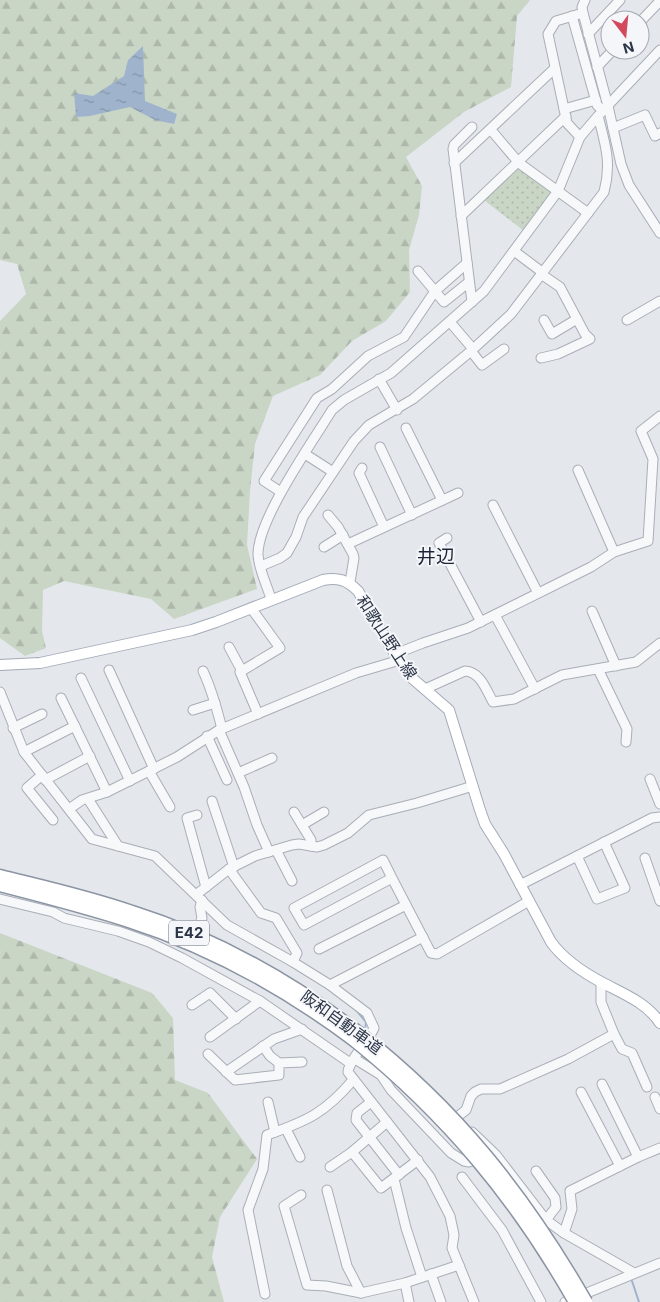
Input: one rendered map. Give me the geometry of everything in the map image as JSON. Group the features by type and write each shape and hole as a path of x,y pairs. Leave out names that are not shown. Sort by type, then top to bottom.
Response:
{"highway":[{"name":"阪和自動車道","path":"0,876 76,894 187,932 263,969 318,1002 409,1074 444,1107 476,1142 527,1208 586,1302"},
{"name":"阪和自動車道","path":"0,885 130,921 176,938 258,977 312,1010 361,1036 468,1148 519,1214 575,1302"}],"main road":[{"name":"和歌山野上線","path":"0,665 40,664 192,630 323,580 342,579 350,582 358,591 413,679 449,710 485,824 557,950 583,971 634,999 652,1012 659,1021"}],"street":[{"path":"261,566 287,553 303,517 332,472 362,432 369,425 413,399 472,350 511,314 604,192 608,176 608,156 597,67 582,7 585,0"},
{"path":"588,34 620,0"},
{"path":"650,12 660,1"},
{"path":"580,138 566,123 548,34 556,21 583,13"},
{"path":"572,16 598,107 603,111 613,128 621,164 629,185 660,233"},
{"path":"271,599 258,555 261,538 281,492 332,410 340,403 391,373 484,291 558,191 580,138 660,50"},
{"path":"597,67 604,60"},
{"path":"454,163 555,68"},
{"path":"461,216 519,162 565,113 596,100"},
{"path":"613,128 645,115 655,136 660,133"},
{"path":"472,127 454,146 454,163 472,302"},
{"path":"491,130 519,162 588,213"},
{"path":"514,251 560,287 590,339 558,354 541,358"},
{"path":"281,492 264,482 317,398 332,389 368,356 404,337 435,291 467,263"},
{"path":"418,271 444,302 469,282"},
{"path":"627,320 660,302"},
{"path":"544,320 552,334 577,319"},
{"path":"450,322 482,365 504,349"},
{"path":"404,337 416,351"},
{"path":"379,380 397,410"},
{"path":"332,389 340,403"},
{"path":"69,809 82,800 107,792 177,757 220,729 398,657 423,643 468,628 591,566 614,552 648,541 653,459 640,431 660,416"},
{"path":"406,428 442,500"},
{"path":"380,447 412,514"},
{"path":"305,454 332,472"},
{"path":"362,468 359,473 384,527"},
{"path":"578,470 614,552"},
{"path":"348,544 458,494"},
{"path":"493,505 538,593"},
{"path":"328,515 343,535 354,558 350,582"},
{"path":"324,546 343,535"},
{"path":"447,538 439,543 481,622"},
{"path":"242,671 280,648 251,608"},
{"path":"592,611 616,666"},
{"path":"495,614 535,689"},
{"path":"425,689 465,671 478,675 493,702 514,699 562,675 636,662 660,643"},
{"path":"229,647 242,671 240,672 258,714"},
{"path":"598,669 627,730 626,742"},
{"path":"109,670 151,770 170,808"},
{"path":"203,671 211,689 220,729 257,825 292,880"},
{"path":"81,678 130,781"},
{"path":"0,692 24,752 92,839 155,856 227,925 293,962 368,1013 374,1028 361,1036 348,1072 430,1177 450,1216 454,1235 452,1248 474,1302"},
{"path":"61,698 107,792"},
{"path":"193,710 214,703"},
{"path":"13,728 42,714"},
{"path":"24,752 75,726"},
{"path":"208,736 227,780"},
{"path":"54,820 26,788 90,756"},
{"path":"238,773 272,758"},
{"path":"650,778 660,804"},
{"path":"198,928 203,914 200,900 206,887 232,868 255,856 299,844 317,847 324,845 348,833 369,815 473,786"},
{"path":"88,798 118,846"},
{"path":"212,801 232,868 261,913 276,918 297,953 293,962"},
{"path":"294,812 311,840 311,846"},
{"path":"302,825 324,812"},
{"path":"197,815 187,818 206,887"},
{"path":"520,884 652,818 660,817"},
{"path":"577,856 597,899 625,888 604,842"},
{"path":"645,858 660,902"},
{"path":"392,878 304,925 294,908 383,860 431,953 437,954 530,901"},
{"path":"0,899 54,912 64,918 118,931 184,954 352,1061 381,1075 391,1090 451,1153 469,1162 496,1155"},
{"path":"319,949 406,905"},
{"path":"330,986 423,937"},
{"path":"601,982 601,1002 614,1034 622,1049 632,1053 647,1087"},
{"path":"192,1005 210,993 236,1019"},
{"path":"210,1037 260,1001"},
{"path":"226,1072 274,1039 302,1029"},
{"path":"457,1117 466,1110 471,1096 475,1092 481,1089 500,1089 568,1059 614,1034"},
{"path":"361,1036 415,1075 496,1155 546,1220 564,1233 634,1273"},
{"path":"263,1046 270,1056 279,1063 302,1062"},
{"path":"208,1054 235,1080 279,1075 279,1063"},
{"path":"265,1294 248,1210 263,1169 267,1135 316,1115 337,1098 353,1080"},
{"path":"602,1084 638,1158"},
{"path":"581,1092 620,1166"},
{"path":"654,1097 660,1109"},
{"path":"268,1102 275,1132"},
{"path":"371,1102 357,1113 356,1120 397,1177 406,1228 427,1276 441,1302"},
{"path":"330,1167 352,1152 387,1122"},
{"path":"286,1128 300,1157"},
{"path":"564,1233 572,1209 570,1191 660,1148"},
{"path":"352,1152 381,1188 418,1160"},
{"path":"536,1171 555,1198 556,1207 546,1220"},
{"path":"462,1176 502,1230 540,1302"},
{"path":"326,1190 348,1266 361,1293"},
{"path":"301,1195 284,1206 307,1285 326,1286 361,1293 404,1283 459,1265"},
{"path":"565,1302 660,1263"},
{"path":"404,1283 409,1302"}],"green space":[{"path":"0,0 530,0 517,16 511,87 464,112 406,157 422,186 419,215 409,250 410,292 386,321 352,341 320,375 273,396 255,444 250,491 247,545 257,589 174,619 151,599 64,581 43,590 42,631 46,648 25,656 0,638 0,321 26,294 17,264 0,260"},
{"path":"519,166 552,190 524,231 484,200"},
{"path":"0,933 152,993 173,1018 175,1080 208,1093 257,1159 220,1217 212,1257 224,1302 0,1302"}],"water":[{"path":"143,46 145,101 177,114 174,124 155,120 130,107 90,116 76,117 74,93 93,96 124,76 128,60"}],"waterway":[{"path":"356,1010 366,1022 365,1031"},
{"path":"632,1281 639,1302"}],"district":[{"name":"井辺","path":"436,556"}]}
